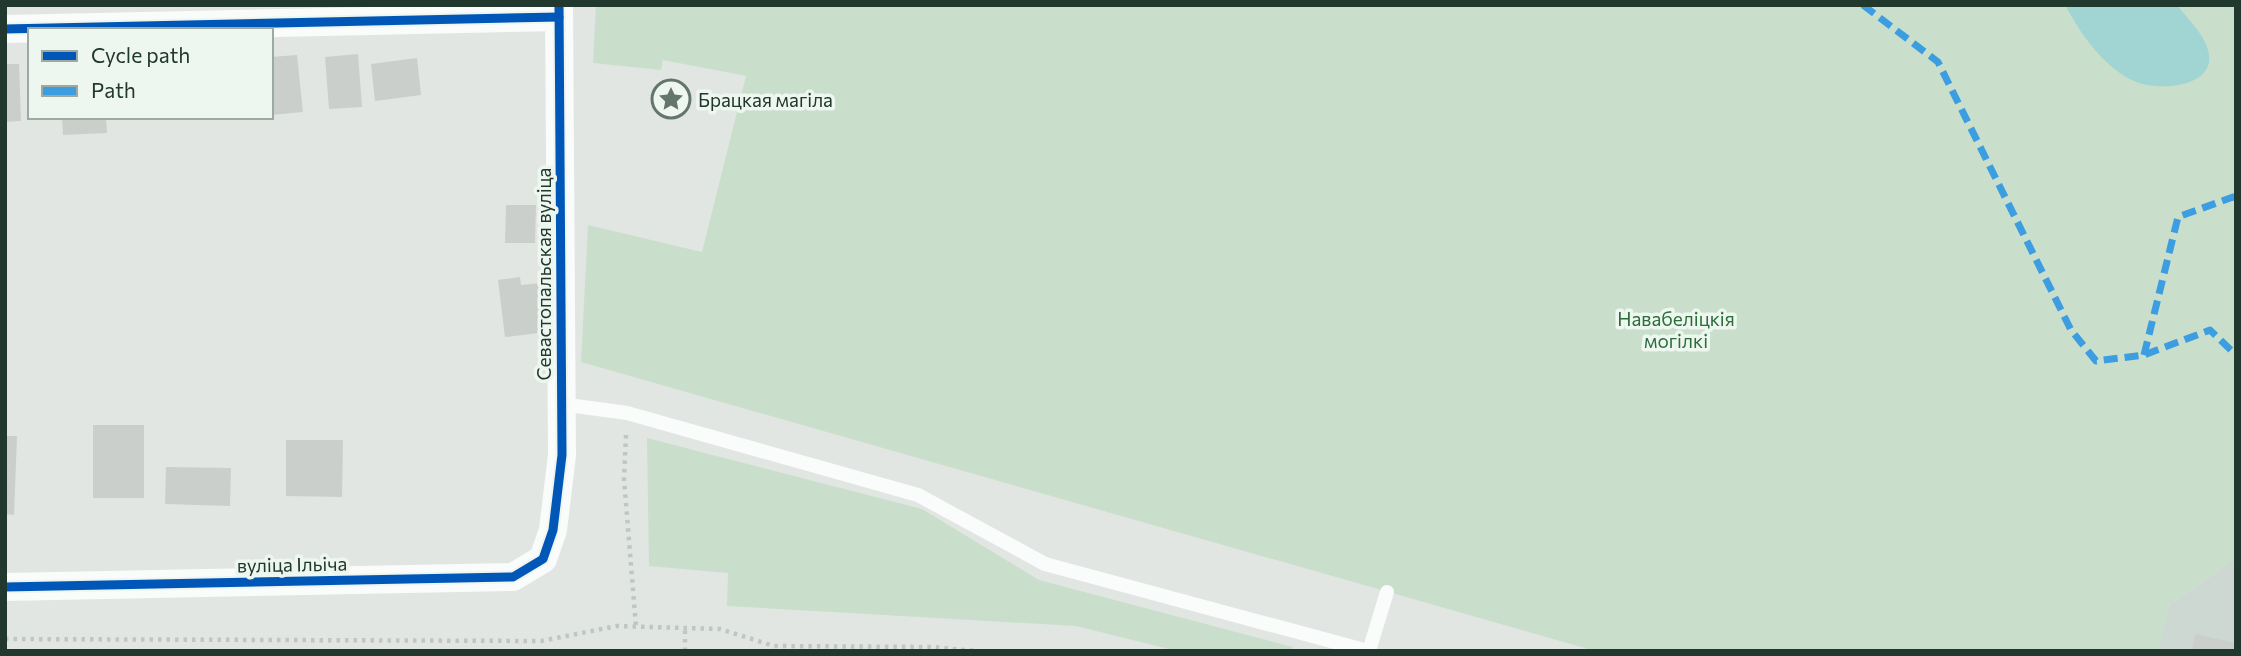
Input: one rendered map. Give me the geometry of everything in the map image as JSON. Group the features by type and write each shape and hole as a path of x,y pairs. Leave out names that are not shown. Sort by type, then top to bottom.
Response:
{"street":[{"name":"Севастопальская вуліца","path":"36,28 559,11 562,455 553,530"},
{"name":"Севастопальская вуліца","path":"5,29 28,28"},
{"name":"вуліца Ільіча","path":"5,587 513,577 543,559 553,530"}],"lane":[{"path":"561,404 627,413 918,495 1045,564 1319,644 1368,651 1387,592"}],"path":[{"path":"627,413 624,479 636,627"},
{"path":"5,639 541,641 617,626 720,629 774,646 932,647 975,651"},
{"path":"685,628 685,651"}],"shaded area":[{"path":"2236,558 2236,651 2158,651 2169,605"}],"green space":[{"name":"Навабеліцкія могілкі","path":"596,5 2236,5 2236,558 2169,605 2158,651 1595,651 581,362 588,225 702,252 746,76 663,60 661,70 593,63"},
{"path":"647,438 922,509 1039,580 1293,647 1292,651 1177,651 1076,626 727,606 728,573 649,566"}],"water":[{"path":"2065,5 2177,5 2203,38 2209,63 2204,72 2184,84 2157,86 2134,81 2103,58 2078,27"}],"building":[{"path":"358,54 362,107 329,109 325,57"},
{"path":"297,55 303,112 273,115 273,57"},
{"path":"417,58 421,95 375,101 371,64"},
{"path":"5,64 19,64 21,121 5,122"},
{"path":"62,119 106,119 107,133 63,135"},
{"path":"506,205 536,205 535,243 505,243"},
{"path":"520,277 521,285 541,283 547,332 505,337 498,280"},
{"path":"93,425 144,425 144,498 93,498"},
{"path":"5,436 17,436 14,515 5,514"},
{"path":"286,440 343,440 342,497 286,496"},
{"path":"166,467 231,468 230,506 165,504"},
{"path":"2195,634 2236,643 2236,651 2192,651"}],"marked path":[{"path":"1863,5 1938,62 2071,330 2096,361 2144,355 2210,330 2236,355"},
{"path":"2144,355 2178,217 2236,198"}],"cycle path":[{"path":"5,587 513,577 543,559 553,530 562,455 559,5"},
{"path":"51,28 559,17"},
{"path":"5,29 28,29"}],"place":[{"name":"Брацкая магіла","path":"671,99"}]}
